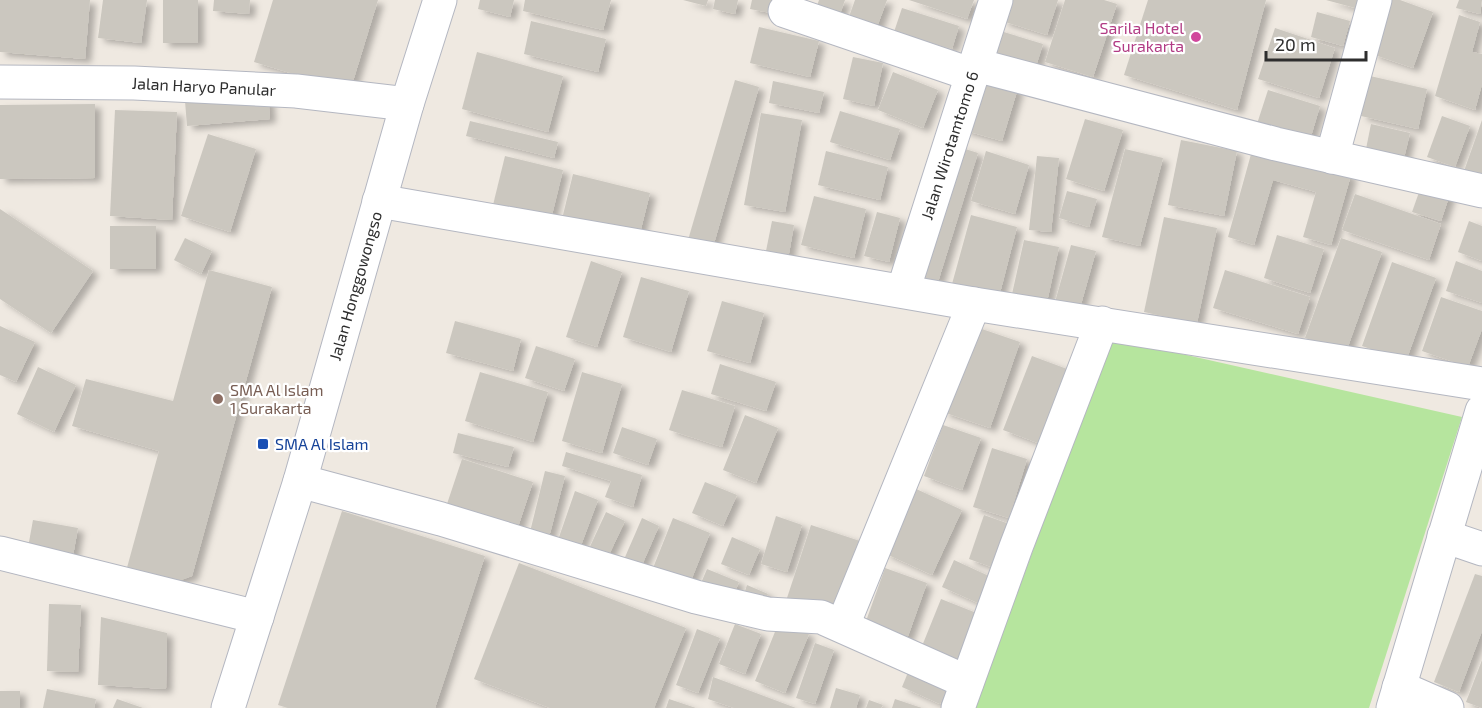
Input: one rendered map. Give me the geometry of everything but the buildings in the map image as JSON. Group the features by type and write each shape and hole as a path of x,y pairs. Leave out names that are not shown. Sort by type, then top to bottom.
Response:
{"street":[{"name":"Jalan Honggowongso","path":"228,708 300,481 407,104 440,0"},
{"name":"Jalan Wirotamtomo 6","path":"903,291 996,0"},
{"path":"1332,156 1375,0"},
{"path":"785,11 974,70 1482,191"},
{"name":"Jalan Haryo Panular","path":"0,82 134,83 296,91 407,104"},
{"path":"379,201 975,304 1482,384"},
{"path":"843,625 975,304"},
{"path":"300,481 441,519 696,597 768,614 821,617 843,625 963,695 1016,547 1102,323"},
{"path":"1448,708 1396,698 1482,411"},
{"path":"1444,536 1482,549"},
{"path":"0,553 256,617"}],"green space":[{"path":"1111,338 1462,417 1369,708 975,708"}],"place":[{"name":"Sarila Hotel Surakarta","path":"1196,37"},
{"name":"SMA Al Islam 1 Surakarta","path":"218,399"},
{"name":"SMA Al Islam","path":"263,444"}]}
